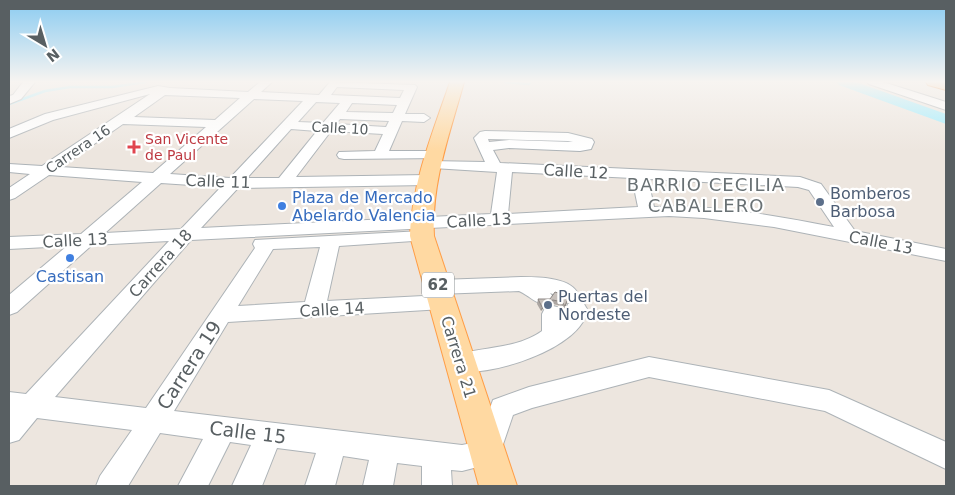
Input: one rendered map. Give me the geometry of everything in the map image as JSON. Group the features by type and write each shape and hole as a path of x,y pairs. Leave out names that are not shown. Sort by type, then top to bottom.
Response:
{"main road":[{"name":"Carrera 21","path":"450,105 424,195 421,230 498,486"}],"street":[{"path":"9,134 49,117 95,105"},
{"name":"Carrera 16","path":"9,195 142,105"},
{"path":"9,307 240,105"},
{"name":"Carrera 18","path":"9,432 20,404 179,241 288,125 310,105"},
{"path":"284,182 345,105"},
{"path":"380,155 404,105"},
{"path":"337,115 424,118"},
{"path":"120,120 218,124"},
{"name":"Calle 10","path":"288,125 392,131"},
{"path":"328,181 360,129"},
{"path":"484,147 509,144 580,148 586,146 587,142 568,137 493,134 485,135 481,138 484,147 500,167 499,219"},
{"path":"344,155 380,155 432,166"},
{"name":"Calle 12","path":"432,166 500,167 809,184 815,187 849,236"},
{"name":"Calle 11","path":"9,168 234,183 328,181 432,166"},
{"path":"639,174 647,212"},
{"name":"Calle 13","path":"9,243 86,239 266,244 331,241 499,219 647,212 714,212 772,220 946,255"},
{"name":"Calle 13","path":"9,256 71,253 179,241 421,230"},
{"path":"314,310 331,241"},
{"name":"Carrera 19","path":"111,486 266,244"},
{"path":"462,363 512,354 538,345 549,315 534,289 521,284"},
{"name":"Calle 14","path":"221,315 314,310 521,284 546,284 572,301 575,318 569,324 549,315"},
{"path":"487,454 502,408 529,398 649,367 829,401 946,456"},
{"name":"Calle 15","path":"20,404 462,458 487,454"},
{"path":"193,486 222,429"},
{"path":"248,486 269,435"},
{"path":"320,486 333,442"},
{"path":"378,486 386,449"},
{"path":"436,455 437,486"}],"building":[{"path":"555,292 568,296 577,292 580,296 576,295 568,298 565,306 562,302 553,300 545,302 542,307 538,299 550,299"}],"waterway":[{"path":"908,105 946,119"}],"place":[{"name":"San Vicente de Paul","path":"134,147"},
{"name":"Bomberos Barbosa","path":"820,202"},
{"name":"Plaza de Mercado Abelardo Valencia","path":"282,206"},
{"name":"Castisan","path":"70,258"},
{"name":"Puertas del Nordeste","path":"548,305"}],"district":[{"name":"BARRIO CECILIA CABALLERO","path":"706,195"}]}
